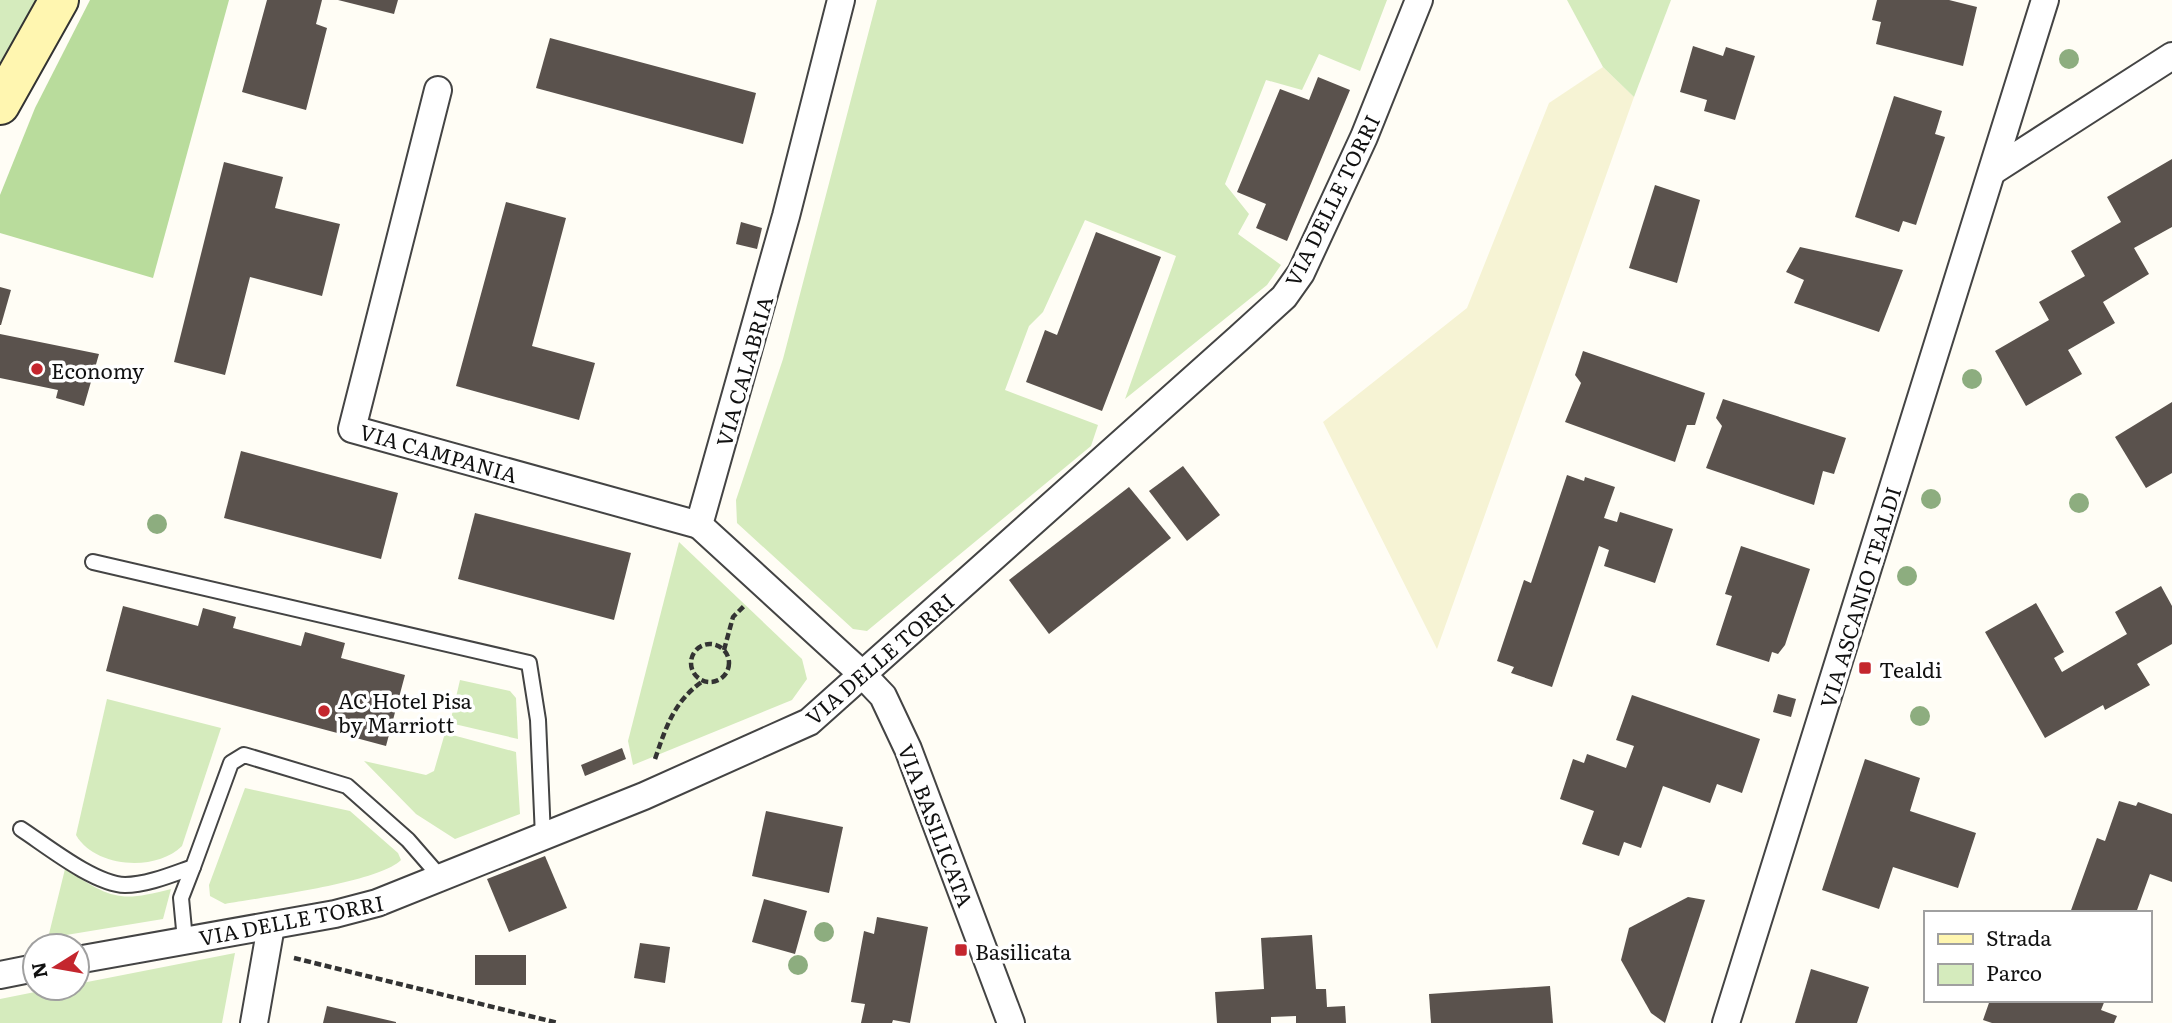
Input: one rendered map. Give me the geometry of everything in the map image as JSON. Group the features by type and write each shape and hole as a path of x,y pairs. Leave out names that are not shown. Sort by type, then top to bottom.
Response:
{"main road":[{"path":"0,105 59,0"}],"street":[{"name":"VIA CALABRIA","path":"699,526 786,216 841,0"},
{"name":"VIA DELLE TORRI","path":"91,957 356,909 442,879 644,796 809,722 1239,338 1293,285 1364,137 1419,0"},
{"name":"VIA ASCANIO TEALDI","path":"1726,1023 2045,0"},
{"path":"1993,171 2172,56"},
{"name":"VIA CAMPANIA","path":"438,90 352,429 699,526"},
{"path":"699,526 863,675"},
{"name":"VIA BASILICATA","path":"863,675 883,696 904,739 1011,1023"},
{"path":"254,1023 271,926"},
{"path":"0,975 21,971"}],"lane":[{"path":"93,562 530,663 538,720 543,837"},
{"path":"185,940 181,898 231,763 243,755 347,786 408,840 442,879"},
{"path":"21,829 91,873 116,883 136,884 193,867"}],"path":[{"path":"724,650 706,643 694,652 692,670 703,681 712,682 724,675 729,662 724,650 733,617 765,585"},
{"path":"644,796 672,712 685,694 703,681"},
{"path":"267,952 558,1023"}],"shaded area":[{"path":"1603,67 1634,97 1437,649 1323,422 1467,308 1549,103"}],"green space":[{"path":"0,0 38,0 0,69"},
{"path":"90,0 229,0 153,278 0,233 0,195 35,108"},
{"path":"877,0 1387,0 1360,71 1319,54 1302,90 1266,80 1225,184 1249,214 1238,234 1281,265 1267,285 1125,399 1176,256 1085,220 1043,312 1029,326 1005,390 1098,425 1091,446 867,631 853,629 737,523 736,500 783,359"},
{"path":"1567,0 1671,0 1634,97 1603,67"},
{"path":"679,542 802,659 807,679 792,700 633,765 628,741"},
{"path":"460,680 510,691 516,698 518,739 450,723"},
{"path":"107,699 221,728 182,846 157,860 126,863 111,860 85,846 76,835"},
{"path":"445,733 516,752 520,814 455,839 416,814 364,761 426,775 434,771"},
{"path":"245,788 350,811 398,853 401,860 369,876 345,882 225,904 210,896 209,885"},
{"path":"65,869 115,895 139,896 171,889 163,919 84,932 49,932"},
{"path":"235,953 222,1023 0,1023 0,999 21,995 21,1002 91,1002 91,981"}],"building":[{"path":"267,0 322,0 316,24 327,28 306,110 242,92"},
{"path":"338,0 398,0 394,14"},
{"path":"1877,0 1949,0 1977,7 1963,66 1876,44 1881,22 1872,20"},
{"path":"550,38 756,93 743,144 536,88"},
{"path":"1693,46 1723,56 1726,47 1755,56 1735,120 1704,111 1707,100 1680,92"},
{"path":"1318,77 1350,90 1287,241 1256,228 1266,204 1237,192 1280,89 1309,100"},
{"path":"1894,96 1942,111 1935,134 1945,137 1916,225 1903,221 1899,232 1855,217"},
{"path":"2172,159 2172,227 2134,248 2149,274 2103,302 2115,323 2068,350 2082,374 2026,406 1995,351 2049,320 2039,302 2085,276 2071,251 2121,222 2107,197"},
{"path":"224,162 283,177 275,208 340,224 322,296 250,277 225,375 174,362"},
{"path":"1655,185 1700,200 1677,283 1629,268"},
{"path":"506,202 566,218 532,346 595,363 579,420 456,386"},
{"path":"741,222 762,228 757,249 736,244"},
{"path":"1096,232 1161,257 1102,411 1026,382 1045,330 1057,335"},
{"path":"1800,247 1903,270 1879,332 1794,303 1804,280 1786,272"},
{"path":"0,287 11,290 1,325 0,325"},
{"path":"0,334 99,354 84,406 56,398 58,390 0,378"},
{"path":"1583,351 1705,393 1695,425 1687,425 1675,462 1565,422 1581,383 1575,375"},
{"path":"1723,399 1846,438 1834,474 1823,471 1814,505 1706,468 1722,426 1716,418"},
{"path":"2172,402 2172,473 2146,488 2115,437"},
{"path":"241,451 398,493 381,559 224,518"},
{"path":"1183,466 1220,515 1187,541 1149,491"},
{"path":"1567,475 1584,481 1585,477 1615,487 1604,518 1617,522 1620,512 1673,529 1655,583 1604,566 1609,550 1599,546 1552,687 1511,673 1514,667 1497,661 1524,580 1531,583"},
{"path":"1129,487 1171,538 1049,634 1009,580"},
{"path":"475,513 631,553 614,620 458,579"},
{"path":"1741,546 1810,569 1785,645 1778,654 1772,652 1769,662 1716,645 1732,596 1725,594"},
{"path":"2161,586 2172,606 2172,644 2137,664 2150,685 2105,710 2103,705 2045,738 1985,632 2036,603 2064,652 2054,658 2062,672 2127,634 2115,612"},
{"name":"AC Hotel Pisa by Marriott","path":"123,606 198,626 203,608 236,617 233,628 301,646 305,632 345,643 341,658 405,675 386,746 106,671"},
{"path":"1778,694 1796,699 1791,717 1773,712"},
{"path":"1632,695 1760,739 1742,793 1717,784 1710,803 1663,786 1641,848 1624,842 1619,856 1582,844 1594,811 1560,799 1573,759 1584,763 1587,754 1626,768 1634,746 1616,740"},
{"path":"622,748 626,759 585,776 581,765"},
{"path":"1865,759 1920,778 1910,811 1976,833 1958,888 1893,867 1879,909 1822,890"},
{"path":"2119,801 2136,806 2138,802 2172,814 2172,882 2150,874 2137,911 2071,911 2097,838 2105,841"},
{"path":"766,811 843,827 829,893 752,876"},
{"path":"545,856 567,908 509,932 487,879"},
{"path":"1688,897 1705,900 1665,1023 1651,1013 1621,960 1629,928"},
{"path":"764,899 807,911 795,954 752,942"},
{"path":"877,917 928,927 910,1023 893,1020 892,1023 861,1023 865,1004 851,1002 864,931 874,934"},
{"path":"1312,935 1316,989 1326,989 1327,1007 1345,1006 1346,1023 1296,1023 1296,1016 1271,1017 1271,1023 1217,1023 1215,992 1264,989 1261,938"},
{"path":"640,943 670,947 665,983 634,978"},
{"path":"475,955 526,955 526,985 475,985"},
{"path":"1811,969 1869,987 1857,1023 1795,1023"},
{"path":"1550,986 1553,1023 1431,1023 1429,994"},
{"path":"1989,1002 2104,1002 2101,1010 2117,1016 2114,1023 1992,1023 1983,1020"},
{"path":"327,1006 396,1022 396,1023 323,1023"}],"place":[{"name":"Economy","path":"37,369"},
{"name":"Tealdi","path":"1865,668"},
{"name":"AC Hotel Pisa by Marriott","path":"324,711"},
{"name":"Basilicata","path":"961,950"}]}
